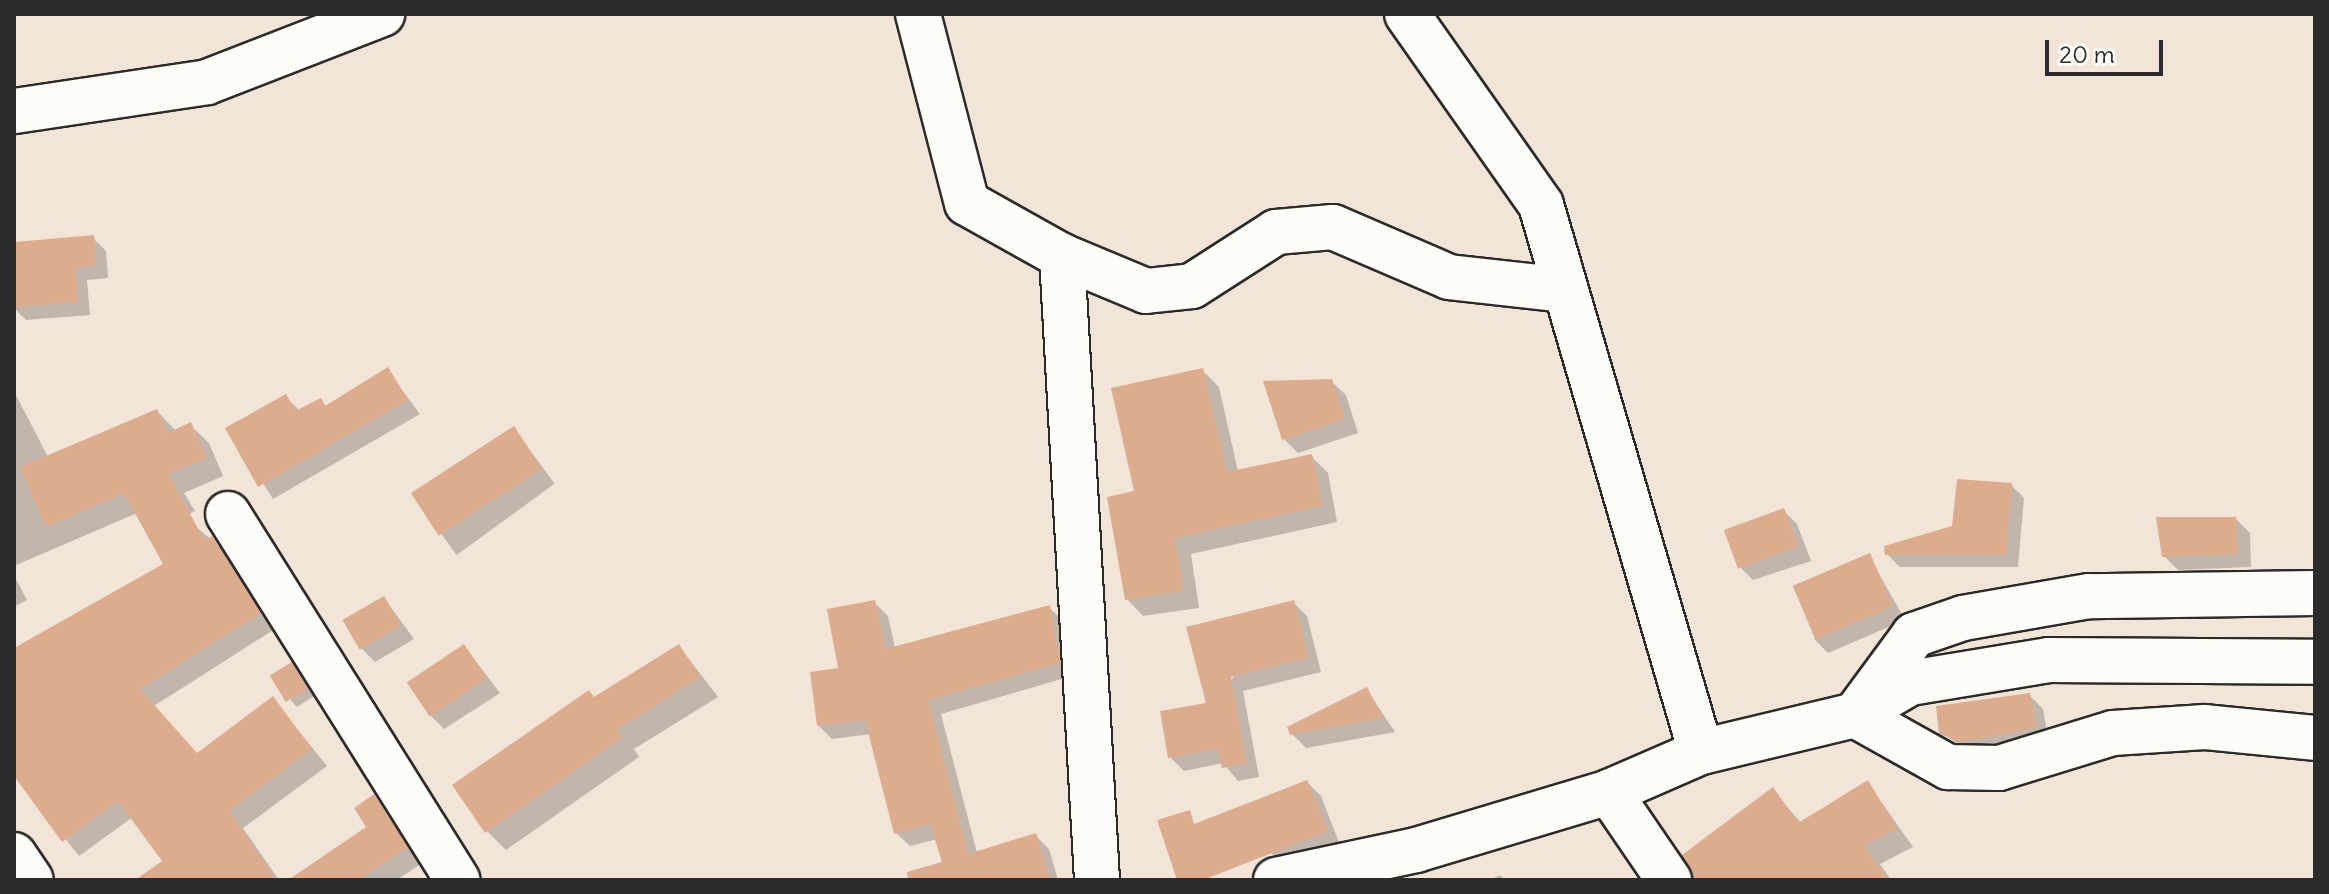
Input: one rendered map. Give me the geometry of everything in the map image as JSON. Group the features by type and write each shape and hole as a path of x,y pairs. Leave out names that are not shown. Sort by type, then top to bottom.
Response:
{"street":[{"path":"14,111 207,82 382,14"},
{"path":"918,14 967,203 1062,256 1146,291 1192,286 1276,232 1333,227 1449,277 1564,290"},
{"path":"1407,14 1541,205 1701,752"},
{"path":"1062,256 1097,880"},
{"path":"228,514 458,880"},
{"path":"1855,715 1914,635 1963,618 2089,596 2315,593"},
{"path":"1276,880 1416,850 1609,792 1701,752 1855,715 1910,683 2049,660 2315,662"},
{"path":"1855,715 1948,767 1999,768 2113,733 2205,727 2315,738"},
{"path":"1609,792 1669,880"},
{"path":"14,855 31,880"}],"building":[{"path":"94,235 96,265 75,268 78,302 14,307 14,242"},
{"path":"388,367 408,400 258,487 225,428 286,394 295,411 321,398 325,406"},
{"path":"1203,368 1227,472 1312,454 1322,506 1175,538 1183,591 1125,600 1107,497 1134,491 1111,388"},
{"path":"1332,379 1345,419 1282,440 1263,381"},
{"path":"157,409 167,433 191,422 206,458 168,474 205,541 212,536 261,613 140,689 197,753 273,696 312,749 229,811 276,880 135,880 162,861 118,801 62,842 14,776 14,648 163,564 124,493 46,527 20,467"},
{"path":"514,426 542,469 439,536 411,493"},
{"path":"1957,479 2012,483 2006,555 1885,555 1884,546 1952,526"},
{"path":"1784,508 1798,547 1738,568 1724,530"},
{"path":"2156,517 2236,517 2238,554 2162,557"},
{"path":"1870,553 1893,606 1815,639 1793,586"},
{"path":"384,596 401,625 359,649 342,620"},
{"path":"875,600 885,649 1050,605 1060,663 928,700 968,854 1036,833 1050,880 908,880 907,872 942,862 930,824 894,834 865,720 817,726 810,672 838,668 827,609"},
{"path":"1294,600 1308,658 1231,677 1246,763 1222,768 1217,749 1168,758 1160,711 1206,703 1186,627"},
{"path":"464,644 487,678 430,717 407,683"},
{"path":"679,644 700,677 617,730 622,738 485,833 452,785 589,690 594,697"},
{"path":"292,662 308,689 286,702 270,675"},
{"path":"1367,687 1383,718 1290,735 1287,727"},
{"path":"2030,693 2036,728 1962,742 1939,734 1936,706"},
{"path":"1307,780 1328,831 1203,880 1177,880 1157,820 1190,810 1194,824"},
{"path":"1868,780 1897,829 1864,846 1888,880 1694,880 1682,855 1773,787 1798,823"},
{"path":"374,794 408,847 358,880 288,880 366,827 354,808"}]}
